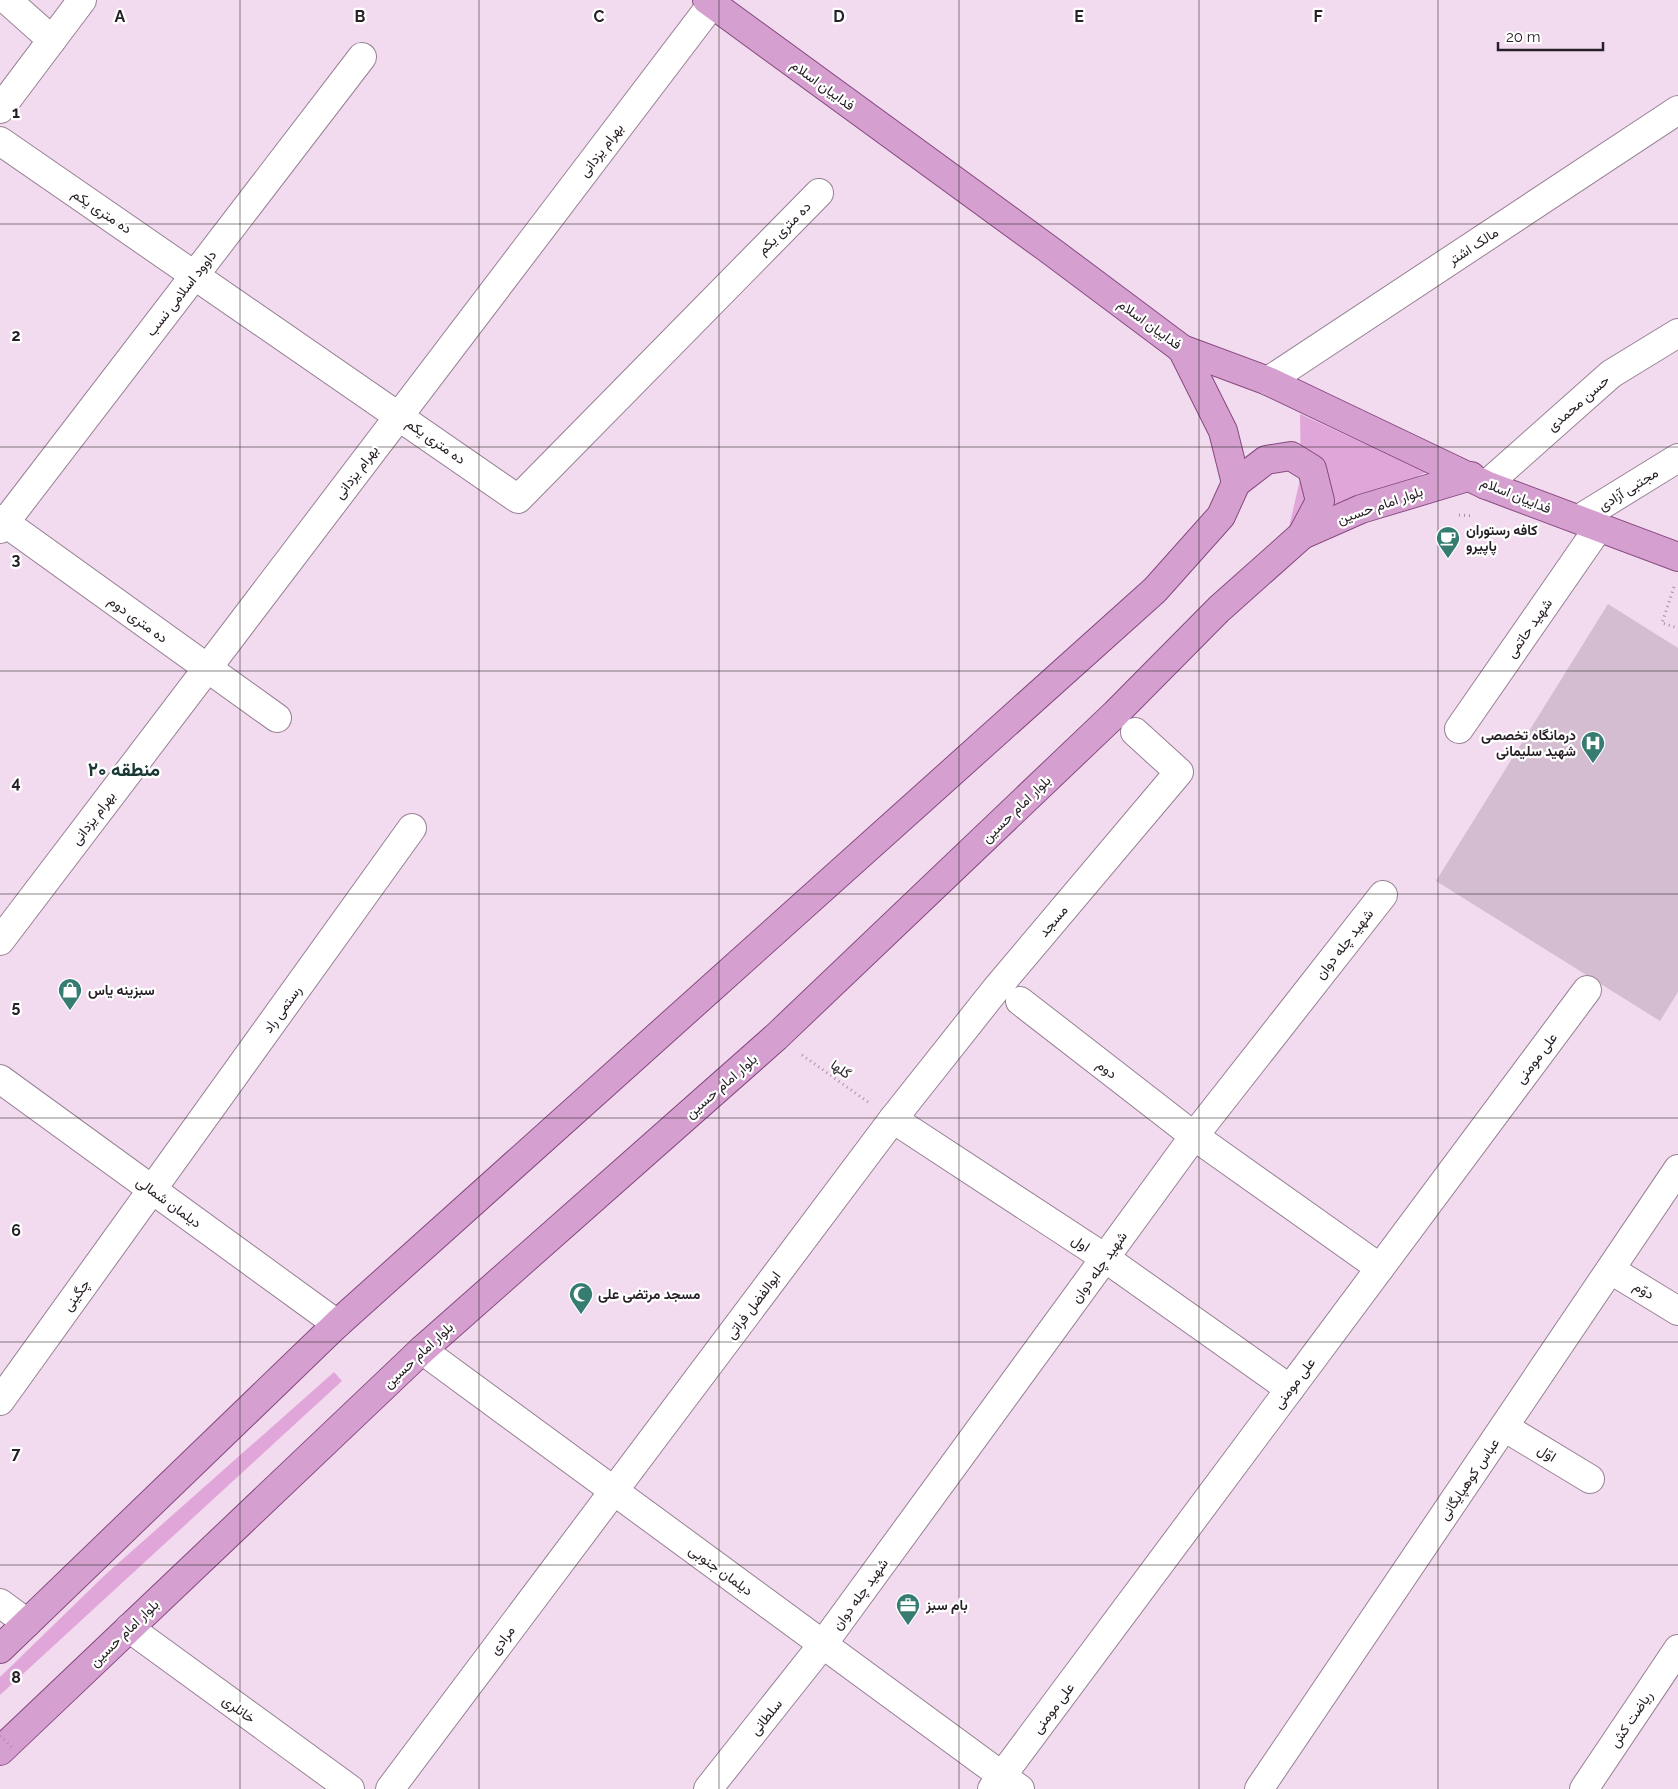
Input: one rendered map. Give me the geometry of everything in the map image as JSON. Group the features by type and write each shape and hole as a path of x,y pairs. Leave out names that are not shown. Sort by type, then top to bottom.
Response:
{"main road":[{"name":"فداییان اسلام","path":"709,2 1182,349 1268,381 1479,481 1589,523 1677,570"},
{"path":"1182,349 1223,431 1236,483"},
{"path":"0,1649 337,1324 1155,590 1221,516 1236,483 1266,460 1290,456 1312,469 1320,501 1302,535"},
{"name":"بلوار امام حسین","path":"7,1750 129,1628 422,1350 776,1037 1115,714 1219,609 1302,535 1361,509 1479,481"}],"street":[{"path":"7,0 52,40"},
{"path":"0,109 82,0"},
{"name":"بهرام یزدانی","path":"0,940 399,415 709,2"},
{"name":"داوود اسلامی نسب","path":"2,524 362,57"},
{"name":"مالک اشتر","path":"1268,381 1678,110"},
{"name":"ده متری یکم","path":"0,141 518,499 819,193"},
{"name":"حسن محمدی","path":"1479,481 1611,374 1678,332"},
{"name":"مجتبی آزادی","path":"1589,523 1678,458"},
{"name":"شهید حاتمی","path":"1458,729 1589,523"},
{"name":"ده متری دوم","path":"2,524 277,718"},
{"name":"مسجد","path":"893,1119 996,989 1179,772 1135,732"},
{"name":"رستمی راد","path":"152,1189 412,828"},
{"name":"شهید چله دوان","path":"823,1644 1194,1136 1383,895"},
{"name":"علی مومنی","path":"1005,1785 1290,1389 1587,990"},
{"name":"دوم","path":"1020,1001 1194,1136"},
{"name":"دیلمان شمالی","path":"0,1079 337,1324"},
{"name":"اول","path":"893,1119 1105,1258 1290,1389"},
{"name":"ابوالفضل فراتی","path":"613,1491 893,1119"},
{"path":"1194,1136 1380,1268"},
{"name":"عباس کوهپایگانی","path":"1259,1789 1678,1169"},
{"name":"چگینی","path":"0,1400 152,1189"},
{"name":"دوّم","path":"1611,1270 1678,1311"},
{"name":"دیلمان جنوبی","path":"422,1350 823,1644 1005,1785"},
{"name":"اوّل","path":"1504,1427 1590,1479"},
{"name":"مرادی","path":"390,1789 613,1491"},
{"path":"0,1603 27,1623"},
{"name":"خانلری","path":"129,1628 350,1789"},
{"name":"سلطانی","path":"708,1789 823,1644"},
{"name":"ریاضت کش","path":"1584,1789 1678,1649"}],"path":[{"path":"1677,570 1662,623 1678,628"},
{"name":"گلها","path":"776,1037 893,1119"},
{"path":"0,1736 7,1750"}],"shaded area":[{"path":"1300,414 1426,472 1284,549 1301,475"},
{"path":"334,1372 342,1381 0,1695 0,1677 106,1574"}],"building":[{"name":"درمانگاه تخصصی شهید سلیمانی","path":"1608,604 1678,648 1678,992 1660,1021 1436,881"}],"place":[{"name":"کافه رستوران پاپیرو","path":"1448,559"},
{"name":"درمانگاه تخصصی شهید سلیمانی","path":"1593,764"},
{"name":"سبزینه یاس","path":"70,1011"},
{"name":"مسجد مرتضی علی","path":"581,1315"},
{"name":"بام سبز","path":"908,1626"}],"district":[{"name":"منطقه ۲۰","path":"124,769"}]}
